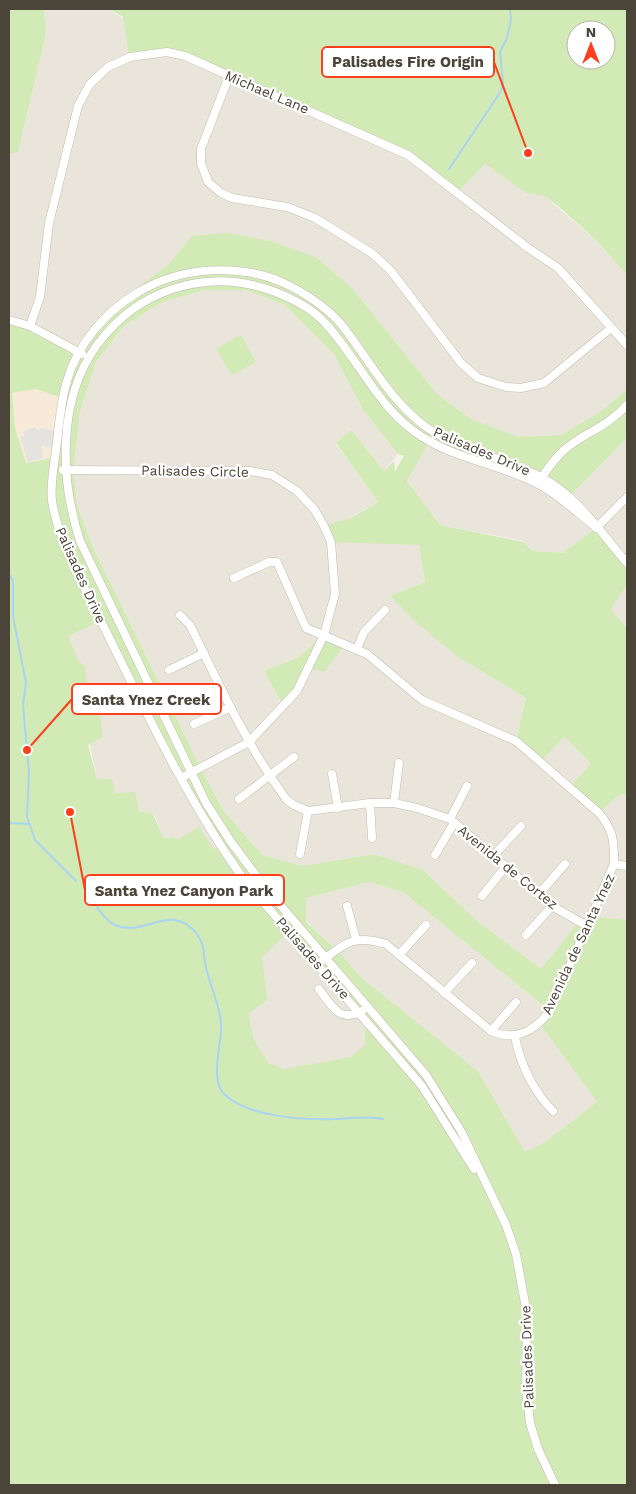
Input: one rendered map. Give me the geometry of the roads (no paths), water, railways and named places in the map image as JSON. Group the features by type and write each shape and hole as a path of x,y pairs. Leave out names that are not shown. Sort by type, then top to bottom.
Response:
{"street":[{"name":"Michael Lane","path":"30,326 40,297 49,222 78,106 90,84 108,68 130,57 167,52 185,56 408,155 528,248 558,268 627,345"},
{"path":"229,76 201,149 200,163 208,182 221,193 232,198 287,207 314,218 373,254 391,271 462,363 478,378 506,387 521,388 544,383 610,328"},
{"name":"Palisades Drive","path":"506,1225 463,1150 427,1093 246,881 222,848 181,778 124,667 60,533 52,499 57,431 67,380 80,353 95,330 112,312 132,296 156,283 198,272 245,272 260,275 287,285 316,302 333,316 402,404 426,427 571,497 627,563"},
{"name":"Palisades Drive","path":"539,480 441,448 413,431 390,408 324,321 291,299 266,289 222,281 173,288 154,296 127,313 109,330 89,357 73,399 67,437 66,470 69,502 80,540 206,803 231,842 264,886 419,1066 435,1088 461,1131 506,1225 516,1254 527,1314 526,1389 530,1423 538,1449 555,1485"},
{"path":"9,320 30,326 89,357"},
{"path":"539,480 546,468 565,450 607,424 627,405"},
{"name":"Palisades Circle","path":"54,469 250,471 272,475 291,487 314,509 331,542 334,594 324,635 297,691 249,742 192,774 181,778"},
{"path":"594,526 627,497"},
{"name":"Avenida de Santa Ynez","path":"234,578 269,562 277,562 306,628 367,654 422,700 516,742 599,813 610,826 614,841 614,864 550,1011 540,1024 514,1037"},
{"path":"357,649 364,632 385,610"},
{"path":"180,615 190,625 229,708 270,777 286,799 308,811 300,854"},
{"path":"169,670 204,653"},
{"path":"194,724 229,708"},
{"path":"239,799 294,757"},
{"path":"394,803 399,763"},
{"path":"332,774 338,808"},
{"path":"435,855 467,786"},
{"path":"370,803 372,838"},
{"name":"Avenida de Cortez","path":"308,811 370,803 394,803 417,808 452,821 552,906 587,926"},
{"path":"494,855 521,826"},
{"path":"222,848 231,842"},
{"path":"538,895 565,864"},
{"path":"614,864 627,866"},
{"path":"482,896 506,866"},
{"path":"346,906 356,939"},
{"path":"526,935 552,906"},
{"path":"399,955 426,925"},
{"path":"318,964 345,944 356,939 368,939 386,944 491,1031 501,1036 514,1037 520,1059 543,1101 553,1111"},
{"path":"444,993 472,963"},
{"path":"320,989 337,1013 343,1016 359,1013 368,1006"},
{"path":"491,1031 516,1002"}],"waterway":[{"path":"449,169 501,91 503,83 500,52 507,38 511,20 510,9"},
{"path":"9,574 13,581 13,616 26,683 23,705 29,772 27,817 35,840 76,881"},
{"path":"9,823 29,824"},
{"path":"88,895 109,922 113,924 124,928 135,928 167,920 177,920 187,924 200,938 220,1017 221,1033 217,1072 220,1089 225,1095 248,1108 277,1116 307,1119 365,1117 383,1119"}],"place":[{"name":"Palisades Fire Origin","path":"528,153"},
{"name":"Santa Ynez Creek","path":"27,750"},
{"name":"Santa Ynez Canyon Park","path":"70,812"}]}
